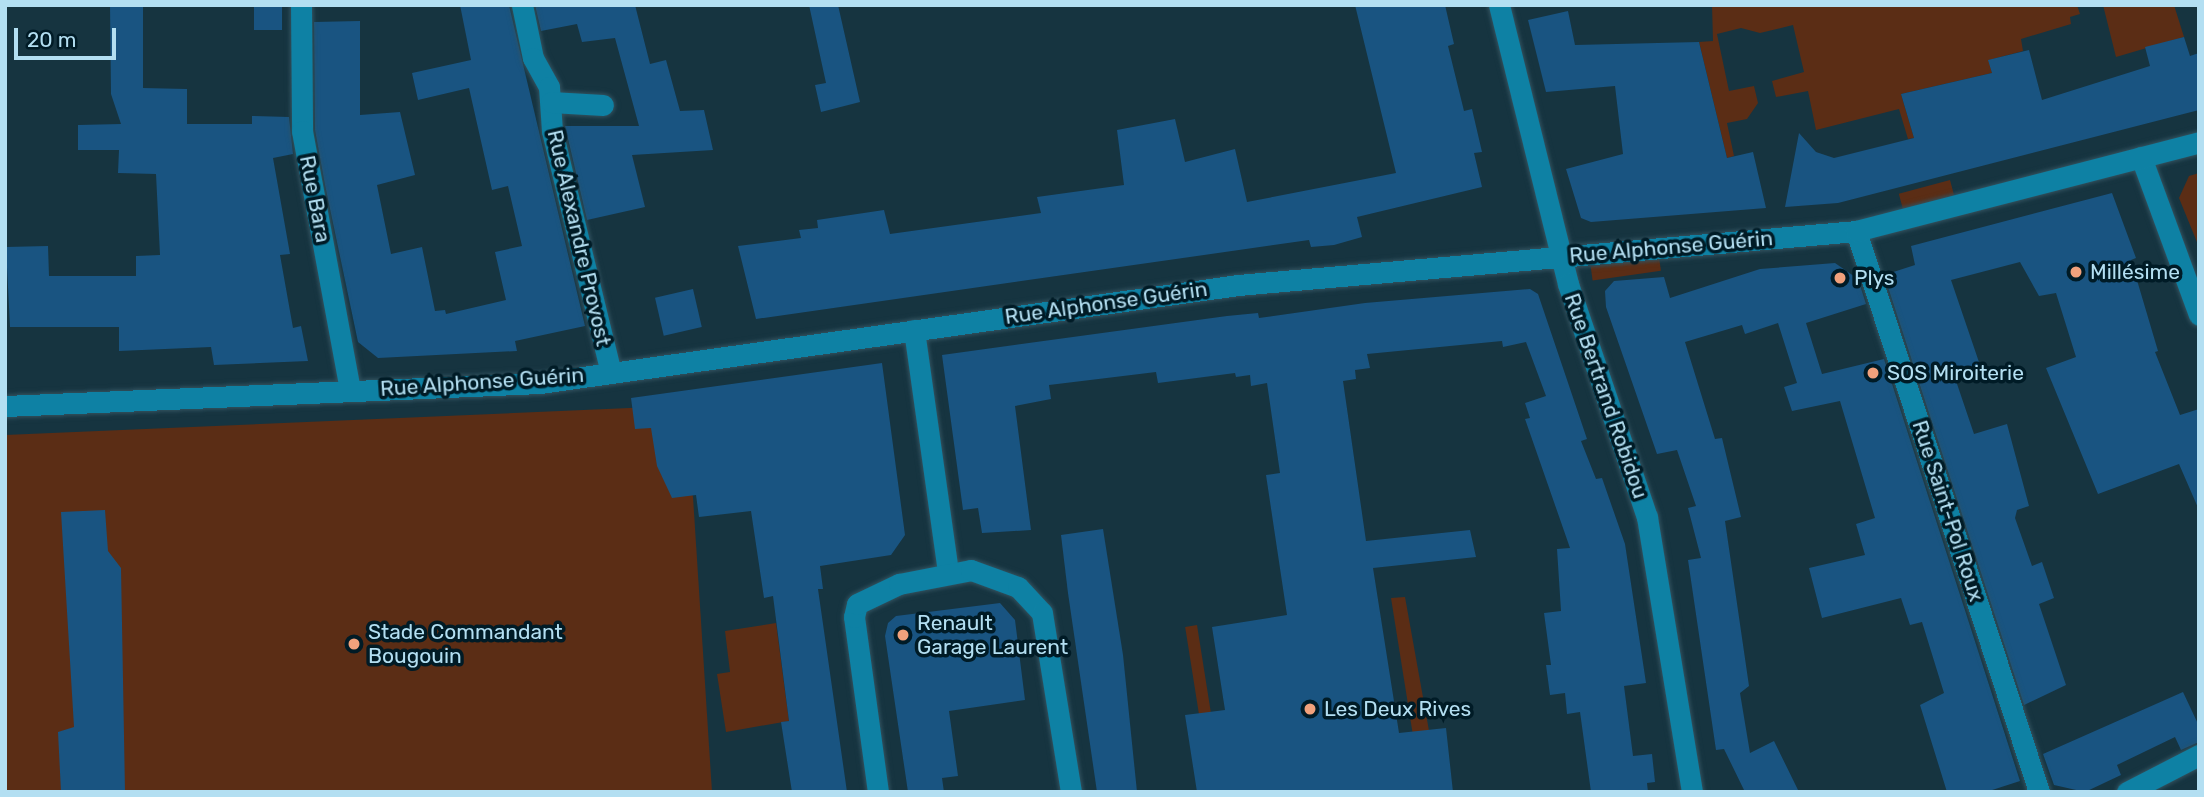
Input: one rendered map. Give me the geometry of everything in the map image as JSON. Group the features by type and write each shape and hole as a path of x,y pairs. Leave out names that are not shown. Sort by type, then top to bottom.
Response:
{"street":[{"name":"Rue Bara","path":"301,5 302,131 350,390"},
{"name":"Rue Alexandre Provost","path":"522,5 533,58 545,76 551,102 552,131 611,373"},
{"name":"Rue Bertrand Robidou","path":"1499,5 1561,256 1647,517 1692,792"},
{"name":"Rue Alexandre Provost","path":"551,102 603,105"},
{"name":"Rue Alphonse Guérin","path":"5,405 540,383 1238,285 1856,231 2199,142"},
{"path":"2141,157 2199,315"},
{"name":"Rue Saint-Pol Roux","path":"1856,231 2039,792"},
{"path":"914,330 948,573"},
{"path":"878,792 854,617 858,604 900,584 971,570 996,576 1032,598 1042,613 1071,792"},
{"path":"2127,792 2199,755"}],"shaded area":[{"path":"1712,5 2077,5 2080,14 2070,17 2071,24 2021,39 2023,51 1989,60 1992,73 1901,94 1914,138 1908,139 1899,109 1816,130 1808,91 1776,97 1772,81 1804,72 1793,25 1760,33 1741,28 1717,34 1729,91 1754,86 1758,103 1747,119 1727,123 1734,156 1727,158 1699,42 1713,41"},
{"path":"2103,5 2174,5 2184,37 2116,57"},
{"path":"2199,173 2199,247 2179,198 2189,176"},
{"path":"1950,180 1954,195 1903,209 1899,194"},
{"path":"1659,257 1661,271 1593,280 1591,267"},
{"name":"Stade Commandant Bougouin","path":"676,406 693,497 712,792 5,792 5,435"},
{"path":"1405,597 1440,792 1422,792 1391,598"},
{"path":"776,623 789,721 726,732 717,674 730,672 725,631"},
{"path":"1197,625 1223,792 1211,792 1185,627"}],"building":[{"path":"110,5 143,5 143,88 187,89 187,124 252,124 252,116 289,117 293,154 273,158 290,254 280,255 293,328 301,326 308,361 214,365 211,347 119,351 119,327 10,327 6,247 48,246 49,276 136,276 136,256 160,255 156,174 118,173 119,150 78,150 78,125 121,124 111,94"},
{"path":"254,5 282,5 282,30 254,30"},
{"path":"460,5 509,5 585,326 515,341 517,351 378,358 358,342 325,185 315,130 314,22 360,21 360,115 400,112 415,175 377,185 391,254 422,247 435,311 445,310 446,314 506,300 495,252 522,246 508,186 492,190 469,88 418,100 412,73 471,60"},
{"path":"535,5 635,5 650,64 666,60 680,111 704,110 713,150 632,155 645,207 587,220 565,126 639,126 615,38 582,42 577,24 541,31"},
{"path":"809,5 838,5 860,102 821,112 815,85 826,83"},
{"path":"1355,5 1445,5 1454,44 1448,46 1464,111 1472,109 1482,152 1474,153 1482,187 1357,217 1362,237 1334,245 1311,247 1309,240 756,319 738,246 801,238 799,230 818,228 817,220 884,210 890,234 1041,213 1037,197 1124,185 1117,130 1175,119 1185,162 1235,149 1247,202 1396,173"},
{"path":"1568,11 1575,45 1699,42 1727,158 1753,152 1766,208 1591,222 1581,218 1566,169 1623,154 1615,86 1546,92 1528,20"},
{"path":"2184,37 2190,56 2199,53 2199,110 1838,203 1785,207 1799,133 1816,152 1834,158 1914,138 1901,94 1992,73 1988,60 2029,50 2042,100 2150,66 2145,47"},
{"path":"2112,193 2136,258 2131,260 2158,351 2155,352 2180,415 2199,409 2199,510 2179,464 2098,494 2046,368 2076,357 2056,293 2039,296 2020,262 1951,280 1981,368 1954,375 1974,434 2007,424 2029,506 2017,510 2015,518 2032,566 2042,562 2054,598 2039,604 2066,685 2024,705 1884,275 1915,265 1911,246"},
{"path":"1835,263 1858,279 1866,304 1806,323 1822,374 1884,359 2020,781 1986,792 1947,792 1920,705 1944,693 1922,622 1910,625 1901,598 1822,618 1809,568 1865,555 1856,524 1875,518 1840,401 1792,411 1784,387 1797,383 1778,323 1745,334 1742,325 1685,342 1715,439 1722,438 1741,517 1725,521 1749,686 1740,693 1750,753 1774,741 1799,792 1745,792 1724,749 1716,750 1688,560 1701,558 1688,508 1696,506 1677,450 1657,454 1606,307 1605,291 1614,281 1664,277 1670,298 1760,269"},
{"path":"693,289 702,327 664,336 655,298"},
{"path":"1530,289 1538,294 1587,439 1581,441 1596,479 1602,478 1625,544 1646,683 1624,686 1633,756 1652,754 1655,782 1647,783 1648,792 1591,792 1580,712 1567,714 1565,693 1550,695 1546,665 1551,665 1544,613 1561,611 1557,549 1570,548 1525,419 1530,418 1525,403 1546,396 1526,342 1503,347 1502,341 1367,354 1370,368 1355,370 1356,379 1343,381 1366,541 1470,530 1476,557 1373,568 1399,733 1446,728 1453,792 1197,792 1185,715 1225,710 1212,627 1287,615 1266,475 1280,473 1267,383 1251,386 1250,375 1236,377 1235,373 1158,383 1156,372 1049,385 1051,399 1015,406 1031,530 982,533 978,508 963,510 942,355 1227,316 1258,313 1259,318 1365,303"},
{"path":"882,363 905,535 891,555 820,566 823,589 818,589 847,792 792,792 781,722 789,721 773,596 764,598 751,511 699,517 696,495 672,498 657,466 651,428 635,429 631,398"},
{"path":"105,510 108,551 121,568 125,792 61,792 58,732 74,727 61,512"},
{"path":"1103,529 1123,655 1137,792 1097,792 1068,593 1061,535"},
{"path":"1000,603 1015,620 1025,700 949,711 958,776 942,778 944,792 908,792 885,636 888,623 896,616"},
{"path":"2183,692 2199,726 2199,742 2181,750 2175,737 2117,765 2121,775 2085,792 2054,785 2043,754"}],"place":[{"name":"Millésime","path":"2076,272"},
{"name":"Plys","path":"1840,278"},
{"name":"SOS Miroiterie","path":"1873,373"},
{"name":"Renault Garage Laurent","path":"903,635"},
{"name":"Stade Commandant Bougouin","path":"354,644"},
{"name":"Les Deux Rives","path":"1310,709"}]}
